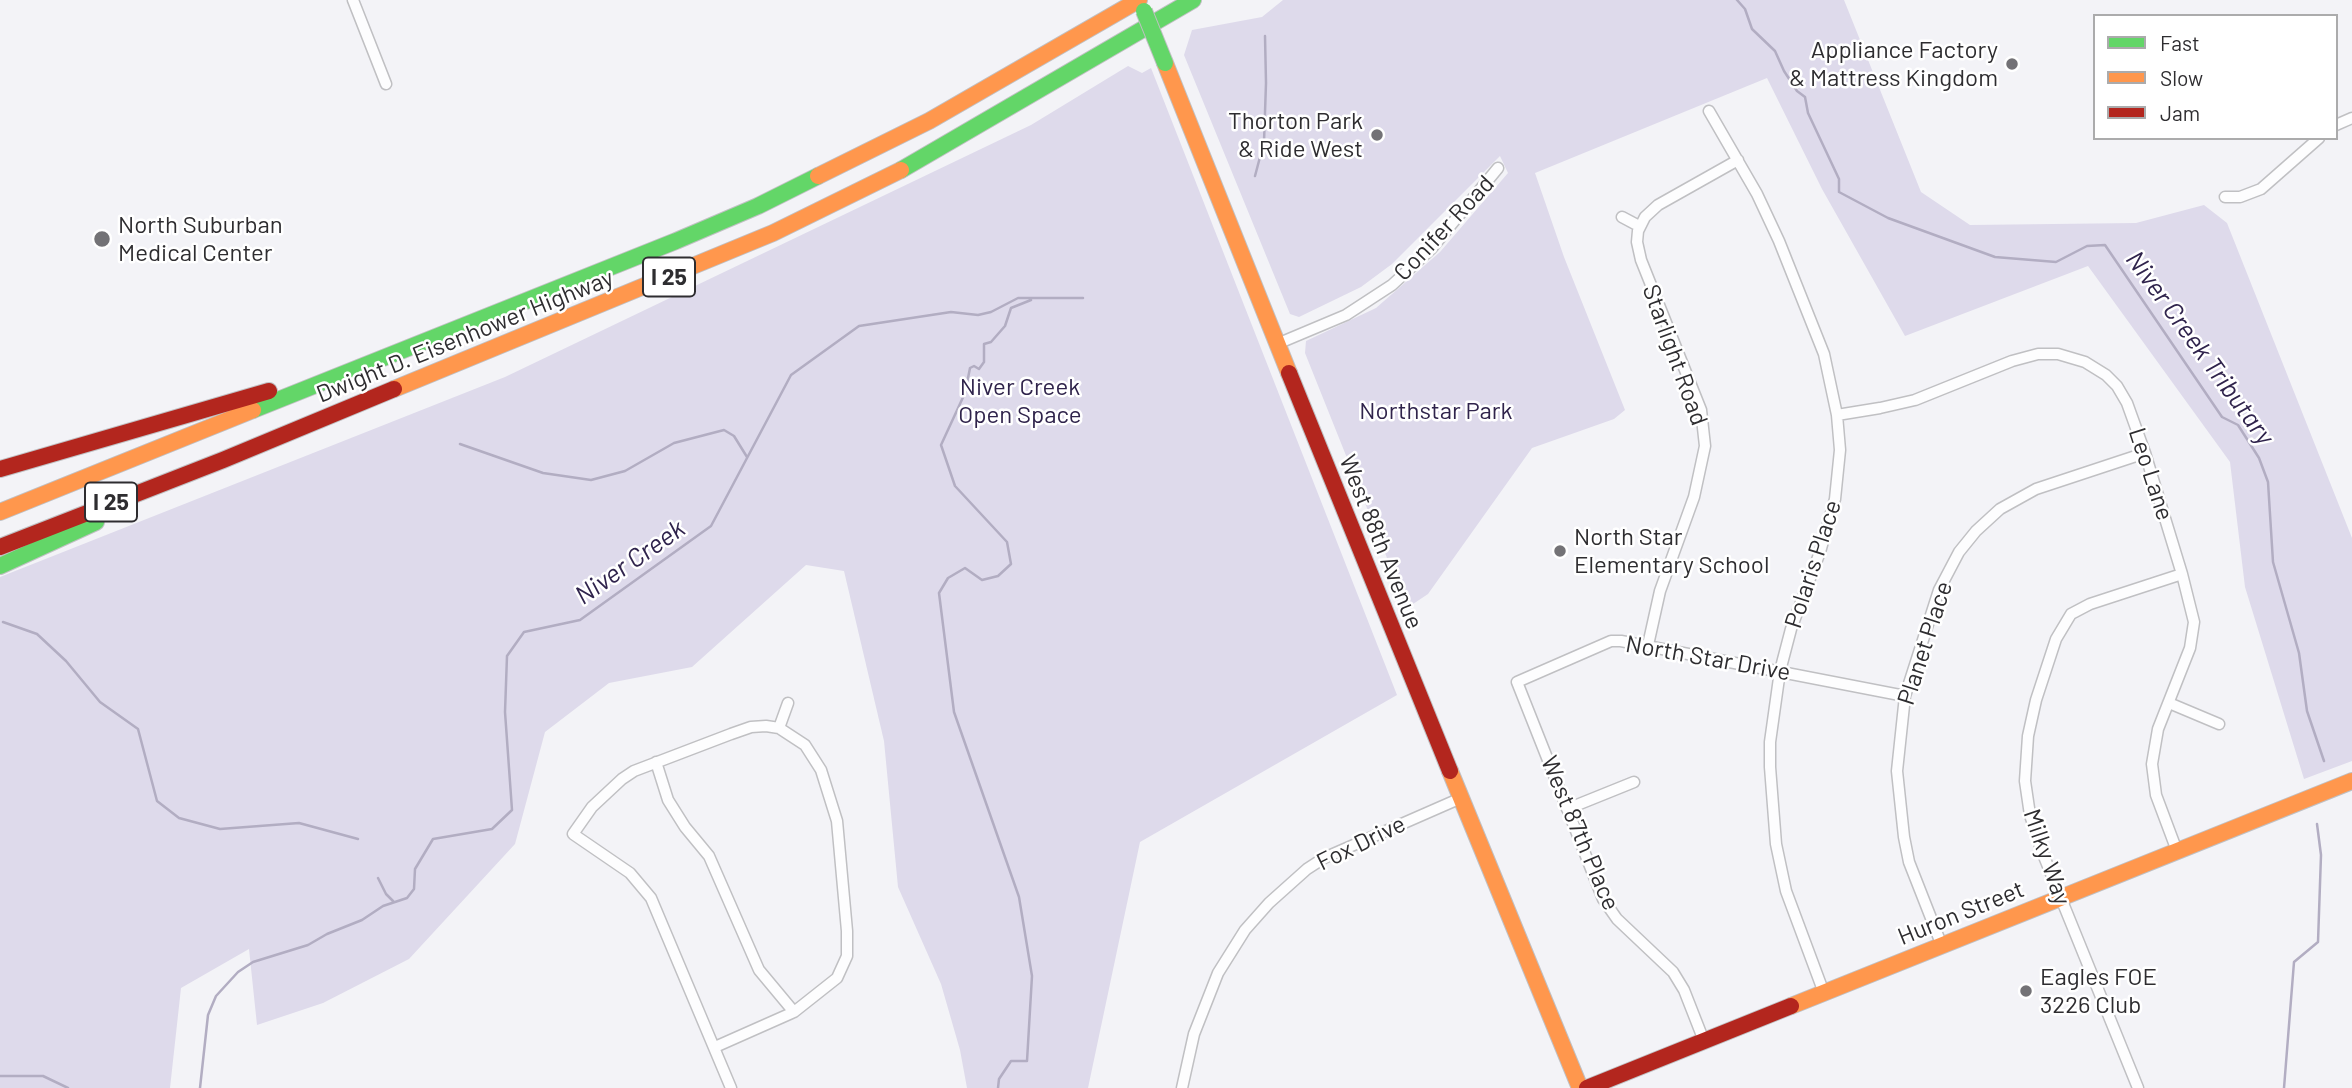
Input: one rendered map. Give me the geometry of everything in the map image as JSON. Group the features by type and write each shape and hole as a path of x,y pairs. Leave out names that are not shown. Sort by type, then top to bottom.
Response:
{"main road":[{"name":"Dwight D. Eisenhower Highway","path":"0,547 223,460 761,238 862,191 960,137 1193,0"},
{"name":"Dwight D. Eisenhower Highway","path":"0,512 676,241 802,186 955,107 1141,4"},
{"name":"West 88th Avenue","path":"1141,4 1580,1088"},
{"path":"0,535 676,263 778,219 924,147 960,137"},
{"path":"0,469 412,347"},
{"path":"0,524 156,458 218,424"},
{"path":"0,566 200,477 223,460"},
{"name":"Huron Street","path":"1587,1088 2352,781"}],"street":[{"path":"353,0 386,84"},
{"name":"Polaris Place","path":"1709,111 1769,218 1816,332 1830,374 1837,415 1840,450 1835,499 1820,552 1791,629 1780,671 1770,742 1776,844 1795,920 1824,993"},
{"path":"2225,197 2240,197 2261,189 2317,140"},
{"path":"1622,217 1639,226 1658,205 1738,160"},
{"name":"Conifer Road","path":"1277,344 1346,315 1392,285 1430,249 1498,168"},
{"name":"Starlight Road","path":"1639,226 1637,242 1641,260 1694,392 1705,435 1704,457 1694,497 1660,591 1648,645"},
{"name":"Leo Lane","path":"1837,415 1915,400 2025,356 2058,354 2077,358 2091,365 2117,386 2127,403 2145,453 2182,574 2194,627 2190,648 2158,729 2153,752 2152,775 2177,851"},
{"name":"Planet Place","path":"1942,946 1917,886 1904,837 1897,771 1905,696 1939,590 1959,552 1976,531 2000,509 2036,489 2145,453"},
{"name":"Milky Way","path":"2138,1088 2060,898 2030,815 2025,781 2030,721 2056,639 2066,620 2077,610 2182,574"},
{"name":"North Star Drive","path":"1517,682 1611,641 1648,645 1905,696"},
{"name":"West 87th Place","path":"1517,682 1603,899 1617,919 1661,958 1679,981 1704,1041"},
{"path":"2169,702 2219,724"},
{"path":"779,728 788,703"},
{"path":"715,1047 794,1012 834,982 841,972 848,951 837,821 821,770 805,745 779,728 751,727 634,771 592,807 573,834 630,873 651,898 731,1088"},
{"path":"656,762 668,800 685,827 709,856 759,970 794,1012"},
{"path":"1567,809 1634,782"},
{"name":"Fox Drive","path":"1182,1088 1194,1034 1218,973 1245,929 1269,903 1307,869 1324,858 1461,798"}],"green space":[{"name":"Northstar Park","path":"1283,0 1844,0 1921,192 1970,225 2136,223 2204,205 2227,223 2352,538 2352,761 2304,779 2245,587 2230,462 2088,266 1905,336 1822,189 1767,78 1535,173 1564,257 1625,410 1614,419 1532,448 1428,594 1407,608 1305,353 1306,341 1376,308 1440,252 1508,173 1500,156 1392,264 1361,287 1299,317 1290,314 1184,55 1192,30 1262,17"},
{"name":"Niver Creek Open Space","path":"1128,66 1142,73 1151,68 1397,695 1140,842 1088,1088 967,1088 960,1050 941,984 898,887 884,741 844,571 806,565 692,667 609,683 545,732 515,844 409,959 323,1003 257,1025 249,949 181,988 170,1088 0,1088 0,577 505,377 1031,125"}],"waterway":[{"name":"Niver Creek Tributary","path":"1737,0 1745,9 1752,29 1775,51 1797,91 1805,97 1808,113 1839,179 1839,192 1888,218 1995,257 2056,262 2087,246 2105,245 2222,417 2238,425 2259,458 2268,482 2273,562 2299,653 2307,711 2324,761"},
{"name":"Niver Creek","path":"1255,176 1264,142 1265,36"},
{"name":"Niver Creek","path":"200,1088 208,1015 216,996 238,972 253,962 308,945 362,920 383,906 407,898 414,889 415,869 433,839 492,829 512,810 505,712 507,656 524,632 580,620 711,526 791,375 859,326 951,312 978,315 991,312 1018,298 1083,298"},
{"path":"998,1088 999,1079 1011,1061 1027,1061 1032,976 1019,897 954,712 939,593 948,578 965,568 982,580 998,576 1011,564 1007,542 955,486 941,445 965,393 970,368 974,366 979,369 984,362 984,344 991,342 1005,326 1011,308 1031,300"},
{"path":"460,444 543,473 591,480 625,471 674,443 724,430 734,436 747,457"},
{"path":"3,622 37,634 66,661 100,702 138,729 157,801 179,818 220,829 299,823 358,839"},
{"name":"Niver Creek Tributary","path":"2284,1088 2294,962 2318,942 2321,855 2317,824"},
{"path":"378,878 393,901"},
{"path":"0,1076 43,1076 68,1088"}],"traffic: fast":[{"path":"901,170 1193,0"},
{"path":"1144,11 1165,63"},
{"path":"253,410 676,241 758,206 818,176"},
{"path":"0,566 96,522"}],"traffic: slow":[{"path":"818,176 929,121 1139,0"},
{"path":"1165,63 1289,373"},
{"path":"394,389 773,233 901,170"},
{"path":"0,512 253,410"},
{"path":"1450,771 1580,1088"},
{"path":"1791,1006 2352,781"}],"traffic: jam":[{"path":"1289,373 1450,771"},
{"path":"0,547 223,460 394,389"},
{"path":"0,469 269,391"},
{"path":"1587,1088 1791,1006"}],"place":[{"name":"Appliance Factory & Mattress Kingdom","path":"2012,64"},
{"name":"Thorton Park & Ride West","path":"1377,135"},
{"name":"North Suburban Medical Center","path":"102,239"},
{"name":"North Star Elementary School","path":"1560,551"},
{"name":"Eagles FOE 3226 Club","path":"2026,991"}]}
